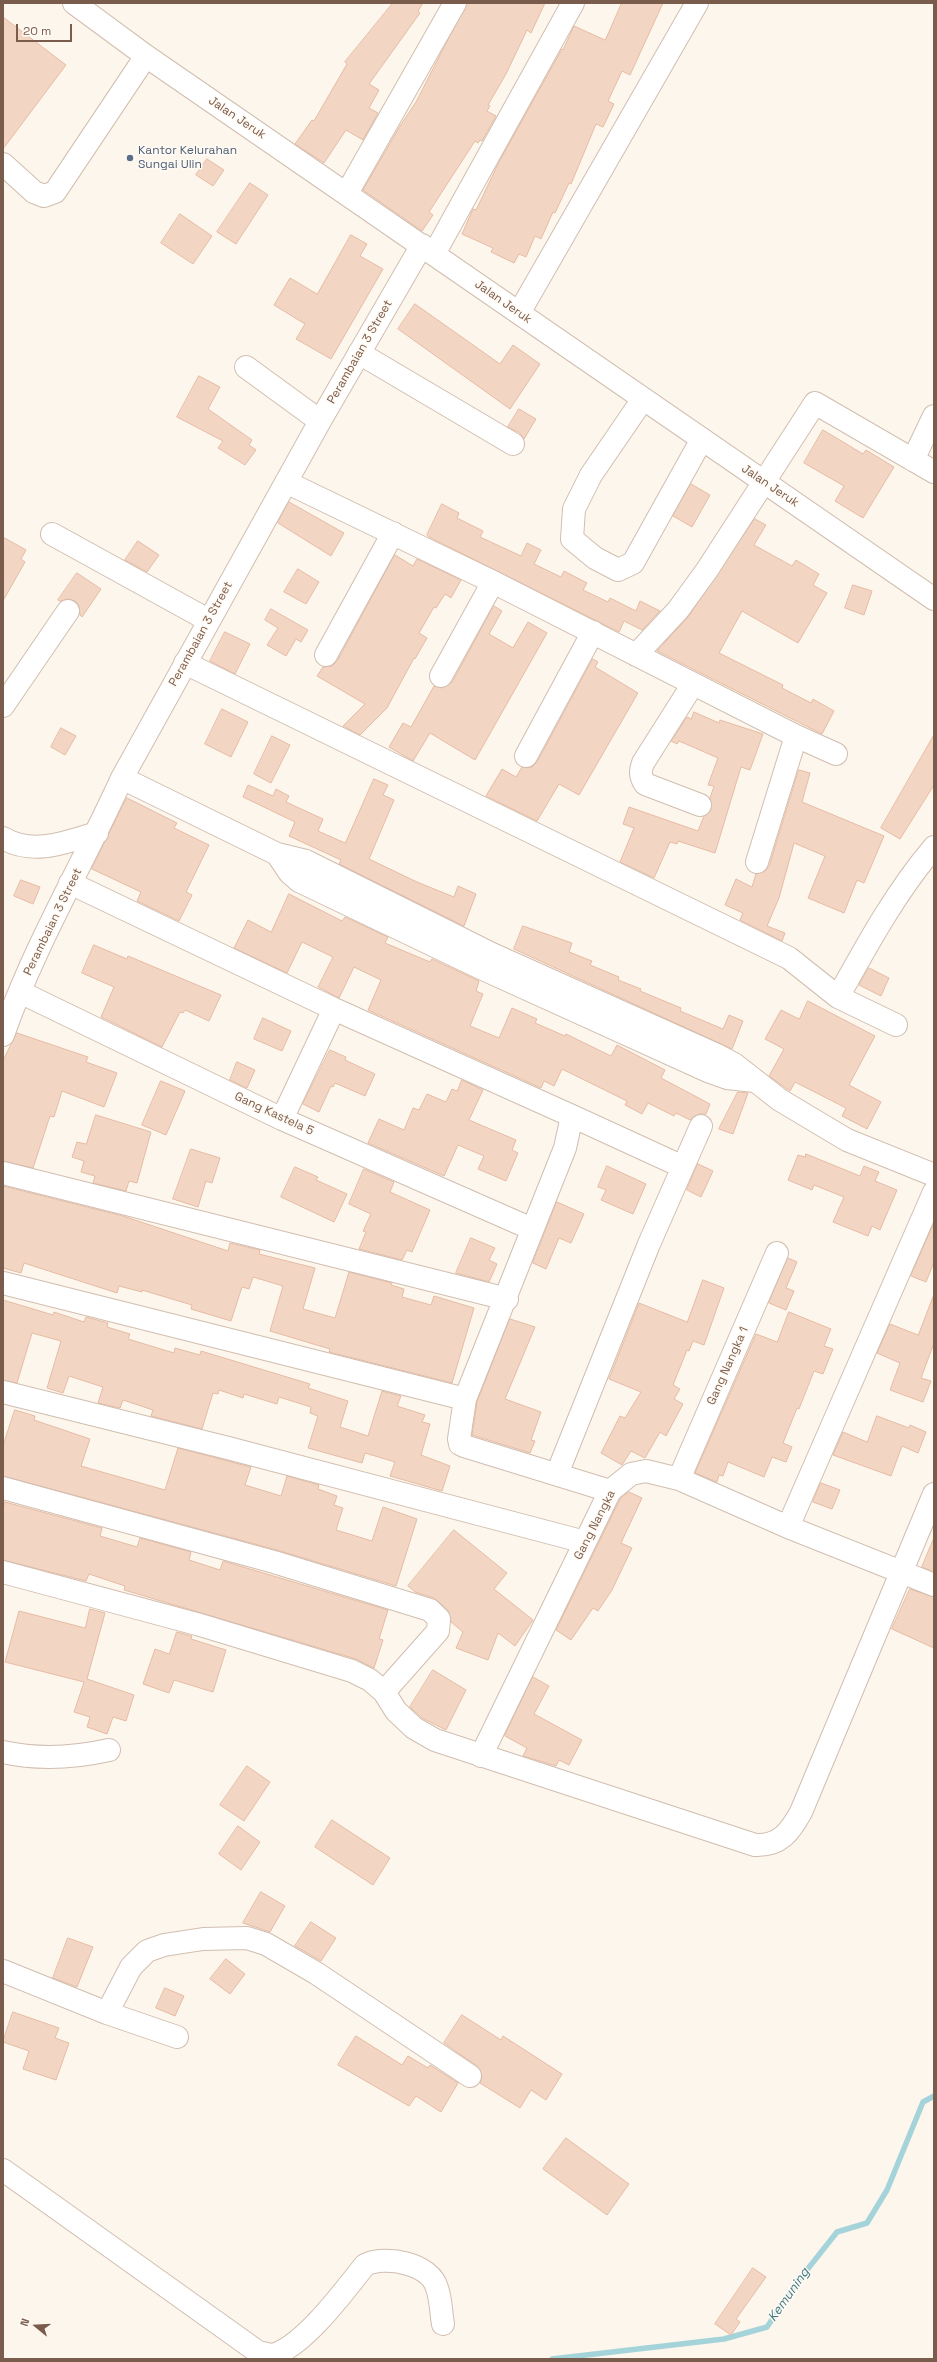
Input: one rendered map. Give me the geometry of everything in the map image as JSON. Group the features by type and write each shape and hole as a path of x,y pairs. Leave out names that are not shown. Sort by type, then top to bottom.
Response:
{"street":[{"name":"Jalan Jeruk","path":"74,3 146,56 347,193 934,599"},
{"path":"347,193 454,3"},
{"name":"Perambaian 3 Street","path":"5,1024 70,883 97,833 122,778 208,620 359,353 428,250 573,3"},
{"path":"519,313 697,3"},
{"path":"3,164 34,192 44,196 55,192 146,56"},
{"path":"359,353 513,444"},
{"path":"246,366 320,421"},
{"path":"643,399 591,475 574,510 572,540 595,558 618,570 633,563 702,439"},
{"path":"636,655 691,592 724,546 763,481 816,403 934,472"},
{"path":"913,460 934,416"},
{"path":"286,482 493,582 796,736 836,754"},
{"path":"326,656 393,533"},
{"path":"52,534 208,620"},
{"path":"441,676 493,582"},
{"path":"3,706 68,612"},
{"path":"526,756 593,632"},
{"path":"185,663 789,958 838,998 896,1025"},
{"path":"693,684 643,763 641,770 642,778 645,784 700,805"},
{"path":"758,862 796,736"},
{"path":"122,778 277,854 306,861 488,962 734,1064 780,1100 847,1140 934,1175"},
{"path":"3,838 36,848 97,833"},
{"path":"838,998 877,926 902,888 934,847"},
{"path":"70,883 334,1009 683,1167"},
{"name":"Gang Kastela 5","path":"20,992 282,1119 532,1229"},
{"path":"282,1119 334,1009"},
{"path":"572,1116 565,1148 532,1229 507,1299 465,1399 460,1444 610,1491"},
{"path":"557,1474 648,1244 701,1126"},
{"path":"3,1173 507,1299"},
{"path":"788,1527 934,1192"},
{"name":"Gang Nangka 1","path":"679,1478 778,1253"},
{"path":"3,1283 465,1399"},
{"path":"3,1392 228,1448 585,1542"},
{"name":"Gang Nangka","path":"481,1756 610,1491 631,1474 646,1471 679,1478 788,1527 934,1585"},
{"path":"3,1488 274,1562 430,1610 439,1619 438,1631 384,1692"},
{"path":"3,1572 304,1655 352,1671 370,1680 384,1692 406,1721 423,1734 481,1756 755,1845 766,1846 784,1838 801,1812 900,1572 934,1494"},
{"path":"3,1752 48,1758 79,1756 109,1750"},
{"path":"107,2013 131,1967 147,1951 164,1945 203,1939 247,1938 266,1944 316,1973 470,2076"},
{"path":"3,1971 107,2013 177,2037"},
{"path":"3,2170 258,2352 275,2354 290,2346 313,2326 365,2265 374,2260 399,2262 418,2268 432,2277 437,2288 442,2324"}],"building":[{"path":"393,3 423,3 418,11 420,13 369,84 379,90 369,108 378,113 363,140 346,130 324,163 295,144 312,120 314,121 347,64 345,62"},
{"path":"467,3 545,3 531,33 527,30 506,74 488,105 490,106 487,111 496,116 482,141 480,140 478,143 475,141 429,212 433,215 422,231 363,190 400,126 416,102"},
{"path":"622,3 663,3 630,75 622,71 608,101 614,104 603,127 596,124 571,184 569,183 555,213 553,212 541,239 535,236 526,257 519,254 514,263 491,252 493,248 462,234 473,209 476,210 500,160 562,49 563,50 574,26 605,40"},
{"path":"3,17 66,65 3,149"},
{"path":"207,159 224,170 213,186 196,175"},
{"path":"250,183 268,195 236,244 217,232"},
{"path":"180,214 212,236 193,264 161,243"},
{"path":"351,235 367,244 360,256 383,269 331,359 296,339 305,324 274,305 290,278 317,294"},
{"path":"415,304 500,364 513,345 540,364 510,409 398,329"},
{"path":"199,376 220,387 208,409 252,440 249,445 256,450 245,465 218,448 223,441 177,417"},
{"path":"519,409 536,419 524,439 520,433 508,427"},
{"path":"823,430 863,454 866,450 894,467 863,518 835,501 844,486 804,463"},
{"path":"691,484 710,495 692,527 673,516"},
{"path":"289,502 344,533 331,556 278,523"},
{"path":"442,504 459,513 457,518 483,531 480,537 521,556 527,543 541,550 534,564 561,577 564,571 587,583 583,590 608,602 610,598 636,611 640,601 660,611 642,630 624,621 619,632 429,537 427,535"},
{"path":"755,519 766,525 754,545 792,566 796,560 819,574 813,585 827,593 798,643 742,611 719,653 783,685 782,688 811,703 813,699 834,711 822,734 657,651 688,617"},
{"path":"3,537 26,550 21,559 25,562 3,601"},
{"path":"138,541 159,555 147,572 125,560"},
{"path":"395,555 413,566 417,559 461,580 451,598 445,594 436,608 434,607 419,633 427,638 415,659 414,658 387,708 360,735 343,726 365,704 317,676 323,667 332,666 337,661"},
{"path":"298,569 319,582 306,604 284,592"},
{"path":"77,573 101,589 82,617 80,615 79,606 75,601 69,599 58,600"},
{"path":"853,585 872,591 864,615 845,608"},
{"path":"494,606 502,611 489,634 513,648 528,622 547,633 475,760 430,733 413,761 389,747 403,723 411,727 434,686 442,688 452,682"},
{"path":"271,609 308,630 301,642 296,639 286,656 267,645 278,628 265,620"},
{"path":"225,632 250,644 235,674 210,661"},
{"path":"593,659 598,662 595,667 638,693 579,795 559,784 537,821 486,796 502,769 516,777 522,767 532,767 537,762"},
{"path":"222,709 248,722 231,757 205,744"},
{"path":"694,712 719,723 720,720 763,734 750,770 741,767 715,853 678,841 677,844 670,842 654,878 620,862 634,828 623,824 629,807 698,831 704,816 711,810 710,798 714,786 708,785 718,758 679,741 677,744 671,741 687,717 691,719"},
{"path":"61,728 76,736 65,755 51,747"},
{"path":"934,735 934,785 900,839 881,828"},
{"path":"272,736 290,745 271,783 254,774"},
{"path":"799,770 810,773 802,802 884,836 864,883 857,880 844,913 808,898 825,856 794,843 779,898 767,926 785,933 782,941 740,920 743,913 725,905 736,879 752,887 756,874 765,871 769,866"},
{"path":"374,779 388,785 383,795 394,800 369,859 417,882 454,897 458,886 476,894 464,926 339,864 341,860 289,836 295,822 243,797 248,785 273,796 276,789 289,796 286,802 323,819 318,831 345,843"},
{"path":"127,798 177,823 174,828 209,845 186,892 192,895 179,921 137,901 141,892 92,869"},
{"path":"21,880 40,887 33,904 14,896"},
{"path":"289,894 342,921 345,917 388,937 385,943 430,962 432,959 479,981 476,991 483,994 470,1026 499,1038 512,1008 537,1019 535,1023 565,1036 566,1034 611,1056 617,1045 665,1070 661,1078 710,1104 706,1114 699,1114 690,1120 676,1113 674,1116 648,1103 642,1114 625,1105 627,1101 562,1069 554,1086 544,1081 541,1088 368,1010 381,980 354,967 339,998 318,987 333,957 302,942 287,973 234,948 248,920 271,932"},
{"path":"523,926 572,943 569,952 592,961 590,965 619,977 618,980 641,989 640,991 681,1008 680,1011 723,1029 729,1015 743,1021 732,1049 514,949"},
{"path":"94,945 127,959 128,956 221,995 209,1021 185,1010 183,1013 180,1012 162,1047 101,1017 114,987 82,973"},
{"path":"869,968 889,978 881,996 859,985"},
{"path":"808,1001 875,1036 849,1085 881,1102 867,1129 842,1116 846,1108 795,1082 790,1091 769,1076 784,1049 765,1039 781,1010 799,1019"},
{"path":"263,1018 291,1031 282,1051 254,1039"},
{"path":"17,1033 88,1057 86,1062 117,1073 104,1107 62,1091 54,1117 50,1116 33,1168 3,1161 3,1061"},
{"path":"330,1050 346,1057 345,1060 375,1074 365,1096 335,1083 333,1087 331,1086 319,1112 303,1104"},
{"path":"237,1062 255,1070 247,1088 230,1080"},
{"path":"462,1080 483,1090 469,1120 516,1140 512,1150 518,1153 506,1181 478,1169 484,1156 458,1145 444,1176 368,1143 379,1119 404,1130 413,1108 419,1110 427,1094 446,1102 452,1089 457,1091"},
{"path":"161,1081 185,1091 166,1135 142,1125"},
{"path":"738,1092 748,1093 733,1134 719,1129"},
{"path":"96,1115 151,1132 137,1183 129,1181 126,1191 93,1183 95,1176 81,1172 84,1161 72,1157 77,1142 86,1144"},
{"path":"191,1149 220,1158 212,1183 206,1181 198,1207 173,1199"},
{"path":"806,1154 860,1176 864,1166 879,1172 875,1181 897,1190 880,1230 872,1226 868,1236 833,1222 844,1197 814,1185 812,1190 788,1180 798,1155 805,1157"},
{"path":"698,1164 713,1171 701,1197 687,1190"},
{"path":"607,1166 646,1184 633,1214 601,1200 606,1190 598,1187"},
{"path":"295,1167 318,1177 316,1180 347,1194 334,1222 281,1197"},
{"path":"364,1169 394,1182 390,1192 430,1210 412,1252 407,1250 402,1260 359,1249 366,1232 363,1231 371,1214 349,1204"},
{"path":"3,1186 123,1216 228,1251 230,1243 260,1250 259,1254 315,1268 303,1309 335,1318 349,1272 392,1283 391,1285 404,1289 402,1297 431,1305 434,1296 474,1308 452,1383 329,1352 330,1349 270,1331 283,1286 253,1277 249,1289 242,1287 231,1321 191,1309 192,1305 142,1290 142,1292 119,1286 117,1293 24,1263 21,1273 3,1268"},
{"path":"557,1202 584,1214 571,1243 559,1238 546,1269 533,1263"},
{"path":"934,1223 934,1262 926,1282 911,1276"},
{"path":"471,1238 495,1248 489,1260 497,1264 489,1282 456,1273"},
{"path":"788,1258 797,1262 786,1288 794,1291 786,1310 769,1303"},
{"path":"703,1280 724,1288 704,1345 693,1341 689,1351 687,1350 673,1385 680,1389 674,1399 683,1404 666,1436 660,1432 645,1458 631,1451 622,1465 601,1453 620,1416 625,1418 641,1392 609,1379 639,1303 687,1322"},
{"path":"933,1297 934,1343 921,1378 931,1381 923,1402 890,1390 900,1363 877,1353 890,1324 918,1335"},
{"path":"3,1300 53,1315 54,1312 84,1322 86,1317 108,1323 107,1327 130,1334 128,1339 174,1353 175,1348 200,1355 201,1351 310,1384 308,1388 348,1401 340,1427 368,1436 382,1391 401,1396 397,1406 425,1415 422,1422 430,1424 421,1455 450,1466 442,1491 390,1476 395,1462 365,1453 362,1463 308,1448 318,1416 310,1413 311,1407 279,1397 277,1404 244,1394 243,1398 219,1390 218,1394 213,1393 202,1429 151,1416 153,1410 123,1400 120,1408 98,1403 103,1387 69,1376 63,1393 47,1388 61,1341 32,1333 17,1383 3,1380"},
{"path":"789,1312 831,1329 824,1346 833,1349 823,1374 814,1371 799,1409 797,1408 783,1443 792,1447 786,1462 772,1457 764,1477 728,1462 723,1476 719,1475 717,1482 695,1473 756,1334 777,1342"},
{"path":"510,1319 535,1327 505,1399 541,1412 531,1440 535,1441 530,1453 472,1435 477,1402"},
{"path":"15,1410 35,1416 34,1420 90,1439 81,1466 165,1490 178,1448 251,1467 245,1485 281,1496 287,1476 319,1485 318,1489 337,1496 334,1505 343,1508 336,1530 372,1541 383,1507 417,1519 396,1586 277,1550 3,1476 3,1446"},
{"path":"877,1416 909,1428 910,1425 926,1432 918,1453 902,1446 891,1476 833,1455 843,1432 867,1442"},
{"path":"821,1483 840,1490 832,1509 813,1502"},
{"path":"629,1492 642,1498 621,1543 632,1548 612,1590 598,1611 593,1608 571,1640 556,1630 620,1499"},
{"path":"5,1502 102,1528 100,1536 137,1547 140,1538 191,1552 189,1560 220,1570 223,1561 388,1610 379,1639 383,1640 374,1668 356,1659 124,1590 125,1586 89,1574 86,1581 3,1560 3,1510"},
{"path":"454,1530 507,1573 494,1589 533,1620 515,1646 498,1633 488,1660 456,1648 463,1632 451,1622 448,1610 434,1598 415,1592 408,1586"},
{"path":"934,1538 934,1572 922,1567"},
{"path":"910,1589 934,1597 934,1648 892,1629"},
{"path":"90,1609 105,1613 87,1679 134,1695 126,1721 113,1717 107,1734 87,1727 90,1717 74,1712 84,1682 5,1662 19,1611 85,1628"},
{"path":"177,1632 192,1636 191,1639 226,1650 213,1692 174,1680 169,1693 143,1684 155,1649 169,1654"},
{"path":"433,1670 466,1690 446,1730 422,1718 410,1707"},
{"path":"533,1677 549,1686 534,1714 582,1740 569,1765 559,1760 556,1766 523,1756 527,1748 505,1736"},
{"path":"247,1766 270,1782 244,1821 220,1805"},
{"path":"332,1820 390,1858 373,1885 315,1847"},
{"path":"238,1826 260,1842 241,1870 219,1854"},
{"path":"261,1892 285,1906 270,1932 243,1923"},
{"path":"311,1922 336,1938 321,1961 295,1946"},
{"path":"68,1938 93,1947 77,1987 53,1978"},
{"path":"226,1959 245,1974 230,1994 210,1979"},
{"path":"165,1988 184,1996 175,2016 156,2008"},
{"path":"13,2012 59,2028 55,2038 69,2043 56,2080 23,2069 29,2051 3,2042"},
{"path":"462,2015 501,2040 503,2036 562,2074 546,2100 531,2090 520,2108 480,2083 482,2076 477,2066 444,2043"},
{"path":"356,2036 402,2065 408,2056 428,2068 430,2065 458,2083 441,2112 416,2096 409,2106 338,2065"},
{"path":"566,2138 629,2184 607,2215 543,2169"},
{"path":"753,2268 766,2277 736,2319 740,2322 731,2335 715,2324"}],"waterway":[{"name":"Kemuning","path":"552,2359 724,2339 767,2327 799,2280 837,2232 867,2223 887,2190 923,2102 934,2096"}],"place":[{"name":"Kantor Kelurahan Sungai Ulin","path":"130,158"}]}
